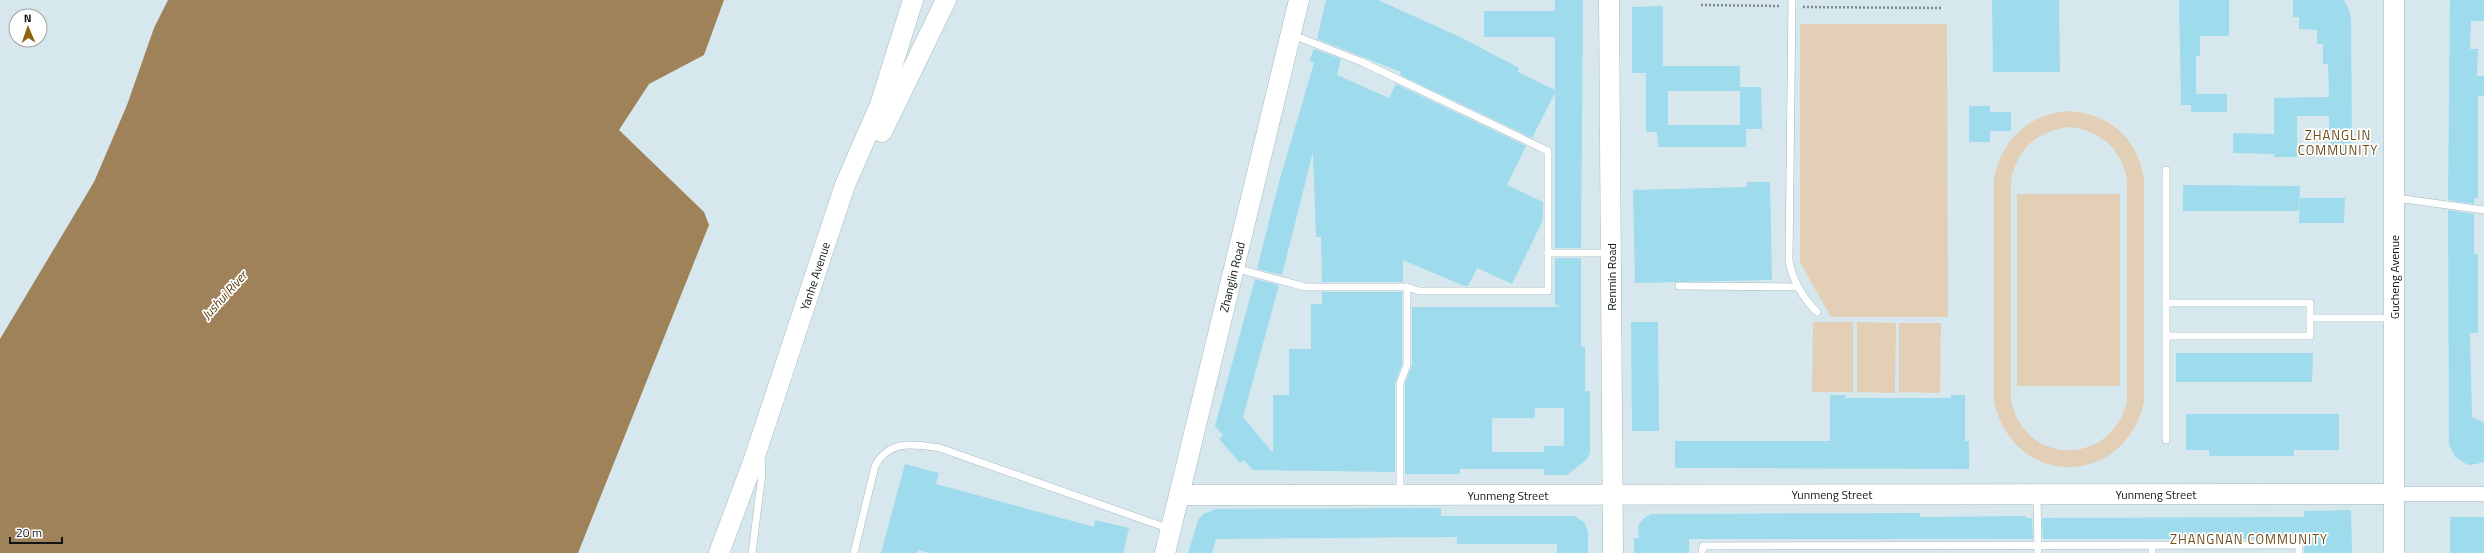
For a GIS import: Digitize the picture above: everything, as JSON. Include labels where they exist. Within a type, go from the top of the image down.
[{"type":"street","name":"Yanhe Avenue","points":[[719,553],[759,445],[845,185],[880,105],[913,0]]},
{"type":"street","points":[[858,156],[882,132],[946,0]]},
{"type":"street","name":"Zhanglin Road","points":[[1165,553],[1299,0]]},
{"type":"street","name":"Renmin Road","points":[[1609,0],[1613,553]]},
{"type":"street","name":"Gucheng Avenue","points":[[2394,0],[2394,553]]},
{"type":"street","name":"Yunmeng Street","points":[[1179,495],[2484,494]]},
{"type":"lane","points":[[1792,3],[1789,261],[1798,287],[1817,312]]},
{"type":"lane","points":[[1235,268],[1305,287],[1407,287],[1419,291],[1548,291],[1548,151],[1362,62],[1291,34]]},
{"type":"lane","points":[[2166,170],[2166,440]]},
{"type":"lane","points":[[2394,198],[2484,210]]},
{"type":"lane","points":[[1548,253],[1611,253]]},
{"type":"lane","points":[[1679,286],[1798,287]]},
{"type":"lane","points":[[1400,495],[1400,383],[1407,365],[1407,287]]},
{"type":"lane","points":[[2166,303],[2310,303],[2310,336],[2166,336]]},
{"type":"lane","points":[[2310,318],[2394,318]]},
{"type":"lane","points":[[854,553],[875,466],[882,455],[892,447],[910,443],[940,448],[1171,529]]},
{"type":"lane","points":[[752,553],[762,474],[759,445]]},
{"type":"lane","points":[[2037,494],[2038,549]]},
{"type":"lane","points":[[2152,545],[2152,553]]},
{"type":"lane","points":[[1702,553],[1703,546],[2038,549],[2152,545],[2299,545],[2299,553]]},
{"type":"path","points":[[1701,5],[1792,3],[1943,8]]},
{"type":"shaded area","points":[[1800,24],[1947,24],[1948,317],[1831,317],[1800,262]]},
{"type":"shaded area","points":[[2068,111],[2083,113],[2096,117],[2119,130],[2135,151],[2141,164],[2144,179],[2144,402],[2133,431],[2115,451],[2093,463],[2069,467],[2045,463],[2023,451],[2005,430],[1994,401],[1994,179],[2003,152],[2010,141],[2029,124],[2054,113]],"holes":[[[2069,127],[2080,129],[2100,137],[2115,150],[2120,159],[2127,180],[2127,400],[2119,422],[2105,438],[2088,447],[2069,450],[2050,447],[2033,438],[2019,422],[2011,400],[2011,180],[2018,159],[2030,143],[2038,137],[2058,129]]]},
{"type":"shaded area","points":[[2017,194],[2120,194],[2120,386],[2017,386]]},
{"type":"shaded area","points":[[1813,322],[1853,322],[1853,392],[1812,392]]},
{"type":"shaded area","points":[[1857,322],[1896,323],[1895,393],[1857,392]]},
{"type":"shaded area","points":[[1899,323],[1941,323],[1940,393],[1899,392]]},
{"type":"water","name":"Jushui River","points":[[168,0],[724,0],[704,55],[649,84],[619,130],[704,212],[709,225],[578,553],[0,553],[0,339],[94,182],[127,105],[154,28]]},
{"type":"building","points":[[1326,0],[1378,0],[1460,37],[1519,68],[1518,72],[1555,90],[1555,37],[1484,37],[1484,11],[1555,11],[1555,0],[1583,0],[1581,248],[1555,248],[1555,93],[1532,138],[1400,75],[1401,72],[1317,39]]},
{"type":"building","points":[[1992,0],[2059,0],[2060,72],[1993,72]]},
{"type":"building","points":[[2179,0],[2229,0],[2229,36],[2200,36],[2200,56],[2196,56],[2196,94],[2227,94],[2227,112],[2191,112],[2191,105],[2181,105]]},
{"type":"building","points":[[2293,0],[2344,0],[2348,8],[2351,16],[2352,155],[2329,155],[2329,116],[2297,116],[2297,157],[2274,157],[2274,154],[2233,153],[2233,133],[2274,134],[2274,98],[2329,97],[2328,64],[2323,64],[2323,44],[2317,44],[2317,30],[2299,29],[2299,17],[2293,17]]},
{"type":"building","points":[[2450,0],[2484,0],[2484,21],[2471,21],[2470,49],[2478,49],[2477,76],[2484,76],[2484,96],[2478,96],[2478,198],[2474,198],[2474,204],[2448,200]]},
{"type":"building","points":[[1663,6],[1663,66],[1740,66],[1740,87],[1761,87],[1762,129],[1746,129],[1746,147],[1658,147],[1657,132],[1646,132],[1646,73],[1632,73],[1632,7]],"holes":[[[1668,91],[1740,91],[1740,125],[1668,125]]]},
{"type":"building","points":[[1314,49],[1341,59],[1337,75],[1389,98],[1396,84],[1526,146],[1507,185],[1543,202],[1543,220],[1512,284],[1477,268],[1468,286],[1464,286],[1403,260],[1403,282],[1322,282],[1321,237],[1316,237],[1313,152],[1282,275],[1257,269],[1279,182],[1314,63],[1309,61]]},
{"type":"building","points":[[1969,106],[1990,106],[1990,112],[2011,112],[2011,131],[1990,131],[1990,142],[1969,142]]},
{"type":"building","points":[[1747,182],[1770,182],[1772,280],[1635,283],[1633,190],[1747,187]]},
{"type":"building","points":[[2183,185],[2300,186],[2299,211],[2183,211]]},
{"type":"building","points":[[2300,198],[2345,198],[2344,223],[2299,223]]},
{"type":"building","points":[[2448,210],[2474,214],[2474,254],[2478,254],[2478,333],[2470,333],[2472,417],[2484,423],[2484,462],[2468,465],[2455,457],[2449,444]]},
{"type":"building","points":[[1555,258],[1581,258],[1581,346],[1585,347],[1585,391],[1590,391],[1590,453],[1586,460],[1567,475],[1544,475],[1544,469],[1460,469],[1460,474],[1405,474],[1405,384],[1412,365],[1412,307],[1561,307],[1555,304]],"holes":[[[1535,408],[1564,408],[1564,446],[1544,446],[1544,452],[1492,452],[1492,418],[1535,418]]]},
{"type":"building","points":[[1255,279],[1279,285],[1243,417],[1273,453],[1273,395],[1289,395],[1289,349],[1311,349],[1311,304],[1322,304],[1322,292],[1402,292],[1402,364],[1395,383],[1395,472],[1253,470],[1244,460],[1240,463],[1219,439],[1223,435],[1215,426]]},
{"type":"building","points":[[1631,322],[1658,322],[1659,431],[1632,431]]},
{"type":"building","points":[[2176,353],[2313,353],[2312,382],[2176,382]]},
{"type":"building","points":[[1830,395],[1846,395],[1845,398],[1951,398],[1951,395],[1965,395],[1965,441],[1969,441],[1969,469],[1675,468],[1675,441],[1830,441]]},
{"type":"building","points":[[2186,414],[2339,414],[2339,450],[2294,450],[2294,456],[2209,456],[2209,450],[2186,450]]},
{"type":"building","points":[[905,464],[939,473],[936,484],[1094,527],[1095,520],[1129,528],[1123,553],[929,553],[918,550],[917,553],[881,553]]},
{"type":"building","points":[[1441,508],[1441,516],[1574,516],[1584,522],[1588,531],[1588,553],[1557,553],[1557,544],[1457,544],[1457,537],[1216,539],[1212,553],[1188,553],[1198,520],[1203,514],[1216,509]]},
{"type":"building","points":[[2351,510],[2352,553],[2304,553],[2304,539],[2043,539],[2042,518],[2304,517],[2304,511]]},
{"type":"building","points":[[1920,513],[1920,517],[2026,516],[2026,518],[2032,518],[2033,539],[1689,539],[1689,553],[1634,553],[1634,538],[1639,538],[1638,526],[1643,519],[1651,514]]},
{"type":"building","points":[[2450,517],[2484,517],[2484,553],[2450,553]]},
{"type":"district","name":"ZHANGLIN COMMUNITY","points":[[2338,142]]},
{"type":"district","name":"ZHANGNAN COMMUNITY","points":[[2249,539]]}]
